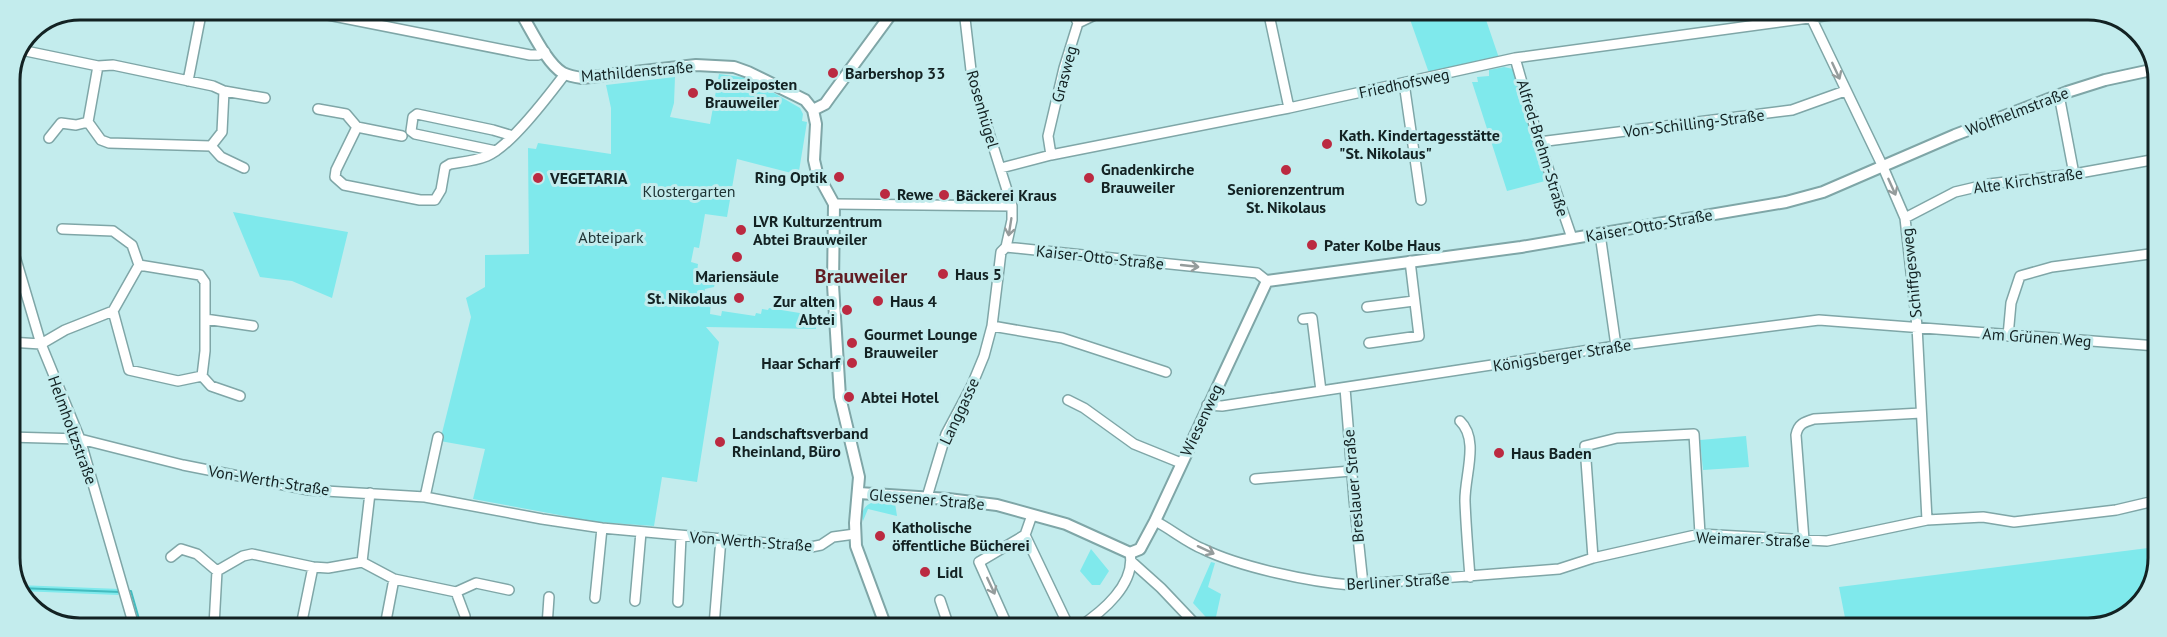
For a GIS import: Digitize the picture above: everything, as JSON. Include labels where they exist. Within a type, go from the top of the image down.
[{"type":"street","points":[[188,81],[200,20]]},
{"type":"street","points":[[353,20],[530,55],[544,52]]},
{"type":"street","name":"Mathildenstraße","points":[[525,20],[544,52],[557,69],[565,74],[582,78],[696,65],[734,67],[805,100],[813,110]]},
{"type":"street","points":[[882,618],[857,553],[855,534],[859,493],[858,469],[840,397],[833,285],[834,204],[817,173],[814,160],[816,124],[813,110],[825,104],[887,20]]},
{"type":"street","name":"Rosenhügel","points":[[965,20],[972,79],[1012,206]]},
{"type":"street","name":"Grasweg","points":[[1051,155],[1048,136],[1064,68],[1078,23],[1084,20]]},
{"type":"street","points":[[1270,20],[1288,108]]},
{"type":"street","name":"Friedhofsweg","points":[[1000,168],[1051,155],[1288,108],[1515,58],[1775,20]]},
{"type":"street","name":"Schiffgesweg","points":[[1811,20],[1883,167],[1905,218],[1917,326],[1927,520]]},
{"type":"street","points":[[26,52],[98,66],[113,66],[266,98]]},
{"type":"street","name":"Alfred-Brehm-Straße","points":[[1515,58],[1539,142],[1572,238]]},
{"type":"street","points":[[98,66],[88,123],[101,140],[109,143],[211,146],[221,157],[244,168]]},
{"type":"street","name":"Wolfhelmstraße","points":[[1883,167],[1955,135],[2059,95],[2105,80],[2146,71]]},
{"type":"street","points":[[357,127],[336,170],[335,177],[344,185],[420,200],[435,200],[441,190],[446,167],[450,164],[487,156],[513,136],[565,74]]},
{"type":"street","points":[[1404,83],[1421,200]]},
{"type":"street","points":[[211,146],[222,132],[224,91]]},
{"type":"street","name":"Von-Schilling-Straße","points":[[1539,142],[1792,110],[1845,91]]},
{"type":"street","points":[[2059,95],[2074,174]]},
{"type":"street","points":[[318,109],[346,114],[357,127],[402,136]]},
{"type":"street","points":[[493,150],[415,134],[411,131],[413,117],[417,114],[513,136]]},
{"type":"street","points":[[49,138],[61,123],[76,125],[88,123]]},
{"type":"street","points":[[493,150],[500,132]]},
{"type":"street","name":"Alte Kirchstraße","points":[[1905,218],[1955,192],[1989,184],[2074,174],[2147,161]]},
{"type":"street","name":"Kaiser-Otto-Straße","points":[[1006,247],[1257,273],[1267,281],[1490,252],[1785,202],[1823,192],[1883,167]]},
{"type":"street","points":[[834,204],[1012,206],[1012,220],[1006,247]]},
{"type":"street","points":[[20,343],[41,344],[65,330],[112,311],[139,265],[132,245],[113,231],[62,229]]},
{"type":"street","points":[[1600,234],[1616,346]]},
{"type":"street","name":"Langgasse","points":[[927,497],[946,434],[972,386],[984,356],[992,326],[1000,252],[1006,247]]},
{"type":"street","points":[[2008,336],[2011,303],[2020,276],[2052,267],[2147,254]]},
{"type":"street","points":[[1369,343],[1419,336],[1410,261]]},
{"type":"street","points":[[139,265],[200,276],[205,282],[205,351],[202,376],[211,386],[240,396]]},
{"type":"street","name":"Helmholtzstraße","points":[[20,274],[41,344],[80,439],[132,618]]},
{"type":"street","name":"Wiesenweg","points":[[1131,558],[1140,549],[1155,521],[1207,405],[1267,281]]},
{"type":"street","points":[[1367,307],[1414,301]]},
{"type":"street","points":[[112,311],[129,370],[178,381],[202,376]]},
{"type":"street","points":[[1303,319],[1312,318],[1321,391]]},
{"type":"street","points":[[205,319],[253,326]]},
{"type":"street","name":"Königsberger Straße","points":[[1207,405],[1222,406],[1616,346],[1819,320],[1917,326]]},
{"type":"street","points":[[992,326],[1062,338],[1166,372]]},
{"type":"street","name":"Am Grünen Weg","points":[[1917,326],[2008,336],[2148,345]]},
{"type":"street","name":"Breslauer Straße","points":[[1345,388],[1363,584]]},
{"type":"street","points":[[1068,400],[1084,408],[1134,444],[1181,463]]},
{"type":"street","points":[[1804,540],[1797,435],[1798,429],[1804,422],[1814,419],[1921,413]]},
{"type":"street","points":[[1460,420],[1467,429],[1470,463],[1465,484],[1470,577]]},
{"type":"street","points":[[1593,558],[1585,446],[1617,438],[1694,434],[1700,534]]},
{"type":"street","name":"Von-Werth-Straße","points":[[20,437],[80,439],[183,465],[309,490],[425,497],[602,528],[811,548],[833,537],[855,534]]},
{"type":"street","points":[[425,497],[438,437]]},
{"type":"street","points":[[1255,479],[1351,471]]},
{"type":"street","points":[[362,561],[370,493]]},
{"type":"street","name":"Glessener Straße","points":[[859,493],[927,497],[997,505],[1066,524],[1131,558],[1189,618]]},
{"type":"street","name":"Weimarer Straße","points":[[1545,570],[1559,569],[1593,558],[1700,534],[1827,541],[1927,520],[1983,517],[2014,522],[2116,510],[2148,502]]},
{"type":"street","points":[[1004,618],[979,562],[1025,535],[1032,515]]},
{"type":"street","name":"Berliner Straße","points":[[1155,521],[1201,548],[1247,564],[1334,584],[1470,577],[1545,570]]},
{"type":"street","points":[[596,598],[602,528]]},
{"type":"street","points":[[635,601],[641,532]]},
{"type":"street","points":[[1025,535],[1065,618]]},
{"type":"street","name":"Von-Werth-Straße","points":[[678,602],[681,536]]},
{"type":"street","points":[[715,618],[721,538]]},
{"type":"street","points":[[171,557],[181,549],[197,554],[217,571]]},
{"type":"street","points":[[217,571],[243,556],[252,554],[328,568],[362,561],[394,579],[456,592],[476,583],[509,590]]},
{"type":"street","points":[[1091,618],[1120,591],[1127,578],[1131,558]]},
{"type":"street","points":[[303,618],[313,567]]},
{"type":"street","points":[[214,618],[217,571]]},
{"type":"street","points":[[387,618],[394,579]]},
{"type":"street","points":[[456,592],[465,618]]},
{"type":"street","points":[[548,618],[549,597]]},
{"type":"street","points":[[940,600],[947,618]]},
{"type":"green space","points":[[1410,20],[1486,20],[1499,58],[1429,73]]},
{"type":"green space","points":[[1504,67],[1513,69],[1549,180],[1507,191],[1472,82],[1478,82],[1477,77],[1489,76],[1489,70]]},
{"type":"green space","name":"Abteipark","points":[[719,74],[748,78],[800,108],[803,114],[802,121],[807,122],[799,171],[807,177],[737,159],[727,217],[705,214],[699,248],[694,247],[691,262],[698,264],[696,280],[715,283],[714,287],[705,289],[703,297],[711,301],[710,314],[721,316],[722,311],[755,316],[756,313],[761,314],[762,309],[768,310],[769,308],[812,315],[811,323],[816,323],[816,329],[706,327],[719,342],[697,482],[662,477],[654,526],[597,522],[473,499],[485,449],[440,441],[471,317],[466,298],[485,287],[485,255],[529,254],[528,148],[536,149],[538,143],[611,154],[611,108],[606,85],[675,77],[674,103],[670,117],[710,124]]},
{"type":"green space","points":[[233,212],[348,232],[332,298],[292,281],[260,277]]},
{"type":"green space","points":[[1746,436],[1749,467],[1703,470],[1700,440]]},
{"type":"green space","points":[[874,502],[895,503],[897,516],[868,509],[863,521],[864,509]]},
{"type":"green space","points":[[2148,548],[2143,581],[2133,597],[2118,609],[2096,617],[1845,618],[1839,587]]},
{"type":"green space","points":[[1091,549],[1109,571],[1100,585],[1092,585],[1080,571]]},
{"type":"green space","points":[[1211,562],[1215,563],[1208,587],[1221,594],[1216,618],[1207,618],[1193,603]]},
{"type":"green space","points":[[27,585],[120,589],[118,595],[30,591]]},
{"type":"waterway","points":[[28,588],[120,592]]},
{"type":"waterway","points":[[129,591],[131,591],[139,618]]},
{"type":"place","name":"Barbershop 33","points":[[833,73]]},
{"type":"place","name":"Polizeiposten Brauweiler","points":[[693,93]]},
{"type":"place","name":"Kath. Kindertagesstätte \"St. Nikolaus\"","points":[[1327,144]]},
{"type":"place","name":"Seniorenzentrum St. Nikolaus","points":[[1286,170]]},
{"type":"place","name":"Ring Optik","points":[[839,177]]},
{"type":"place","name":"VEGETARIA","points":[[538,178]]},
{"type":"place","name":"Gnadenkirche Brauweiler","points":[[1089,178]]},
{"type":"place","name":"Rewe","points":[[885,194]]},
{"type":"place","name":"Bäckerei Kraus","points":[[944,195]]},
{"type":"place","name":"LVR Kulturzentrum Abtei Brauweiler","points":[[741,230]]},
{"type":"place","name":"Pater Kolbe Haus","points":[[1312,245]]},
{"type":"place","name":"Mariensäule","points":[[737,257]]},
{"type":"place","name":"Haus 5","points":[[943,274]]},
{"type":"place","name":"St. Nikolaus","points":[[739,298]]},
{"type":"place","name":"Haus 4","points":[[878,301]]},
{"type":"place","name":"Zur alten Abtei","points":[[847,310]]},
{"type":"place","name":"Gourmet Lounge Brauweiler","points":[[852,343]]},
{"type":"place","name":"Haar Scharf","points":[[852,363]]},
{"type":"place","name":"Abtei Hotel","points":[[849,397]]},
{"type":"place","name":"Landschaftsverband Rheinland, Büro","points":[[720,442]]},
{"type":"place","name":"Haus Baden","points":[[1499,453]]},
{"type":"place","name":"Katholische öffentliche Bücherei","points":[[880,536]]},
{"type":"place","name":"Lidl","points":[[925,572]]},
{"type":"district","name":"Brauweiler","points":[[861,276]]},
{"type":"park label","name":"Klostergarten","points":[[689,191]]}]
